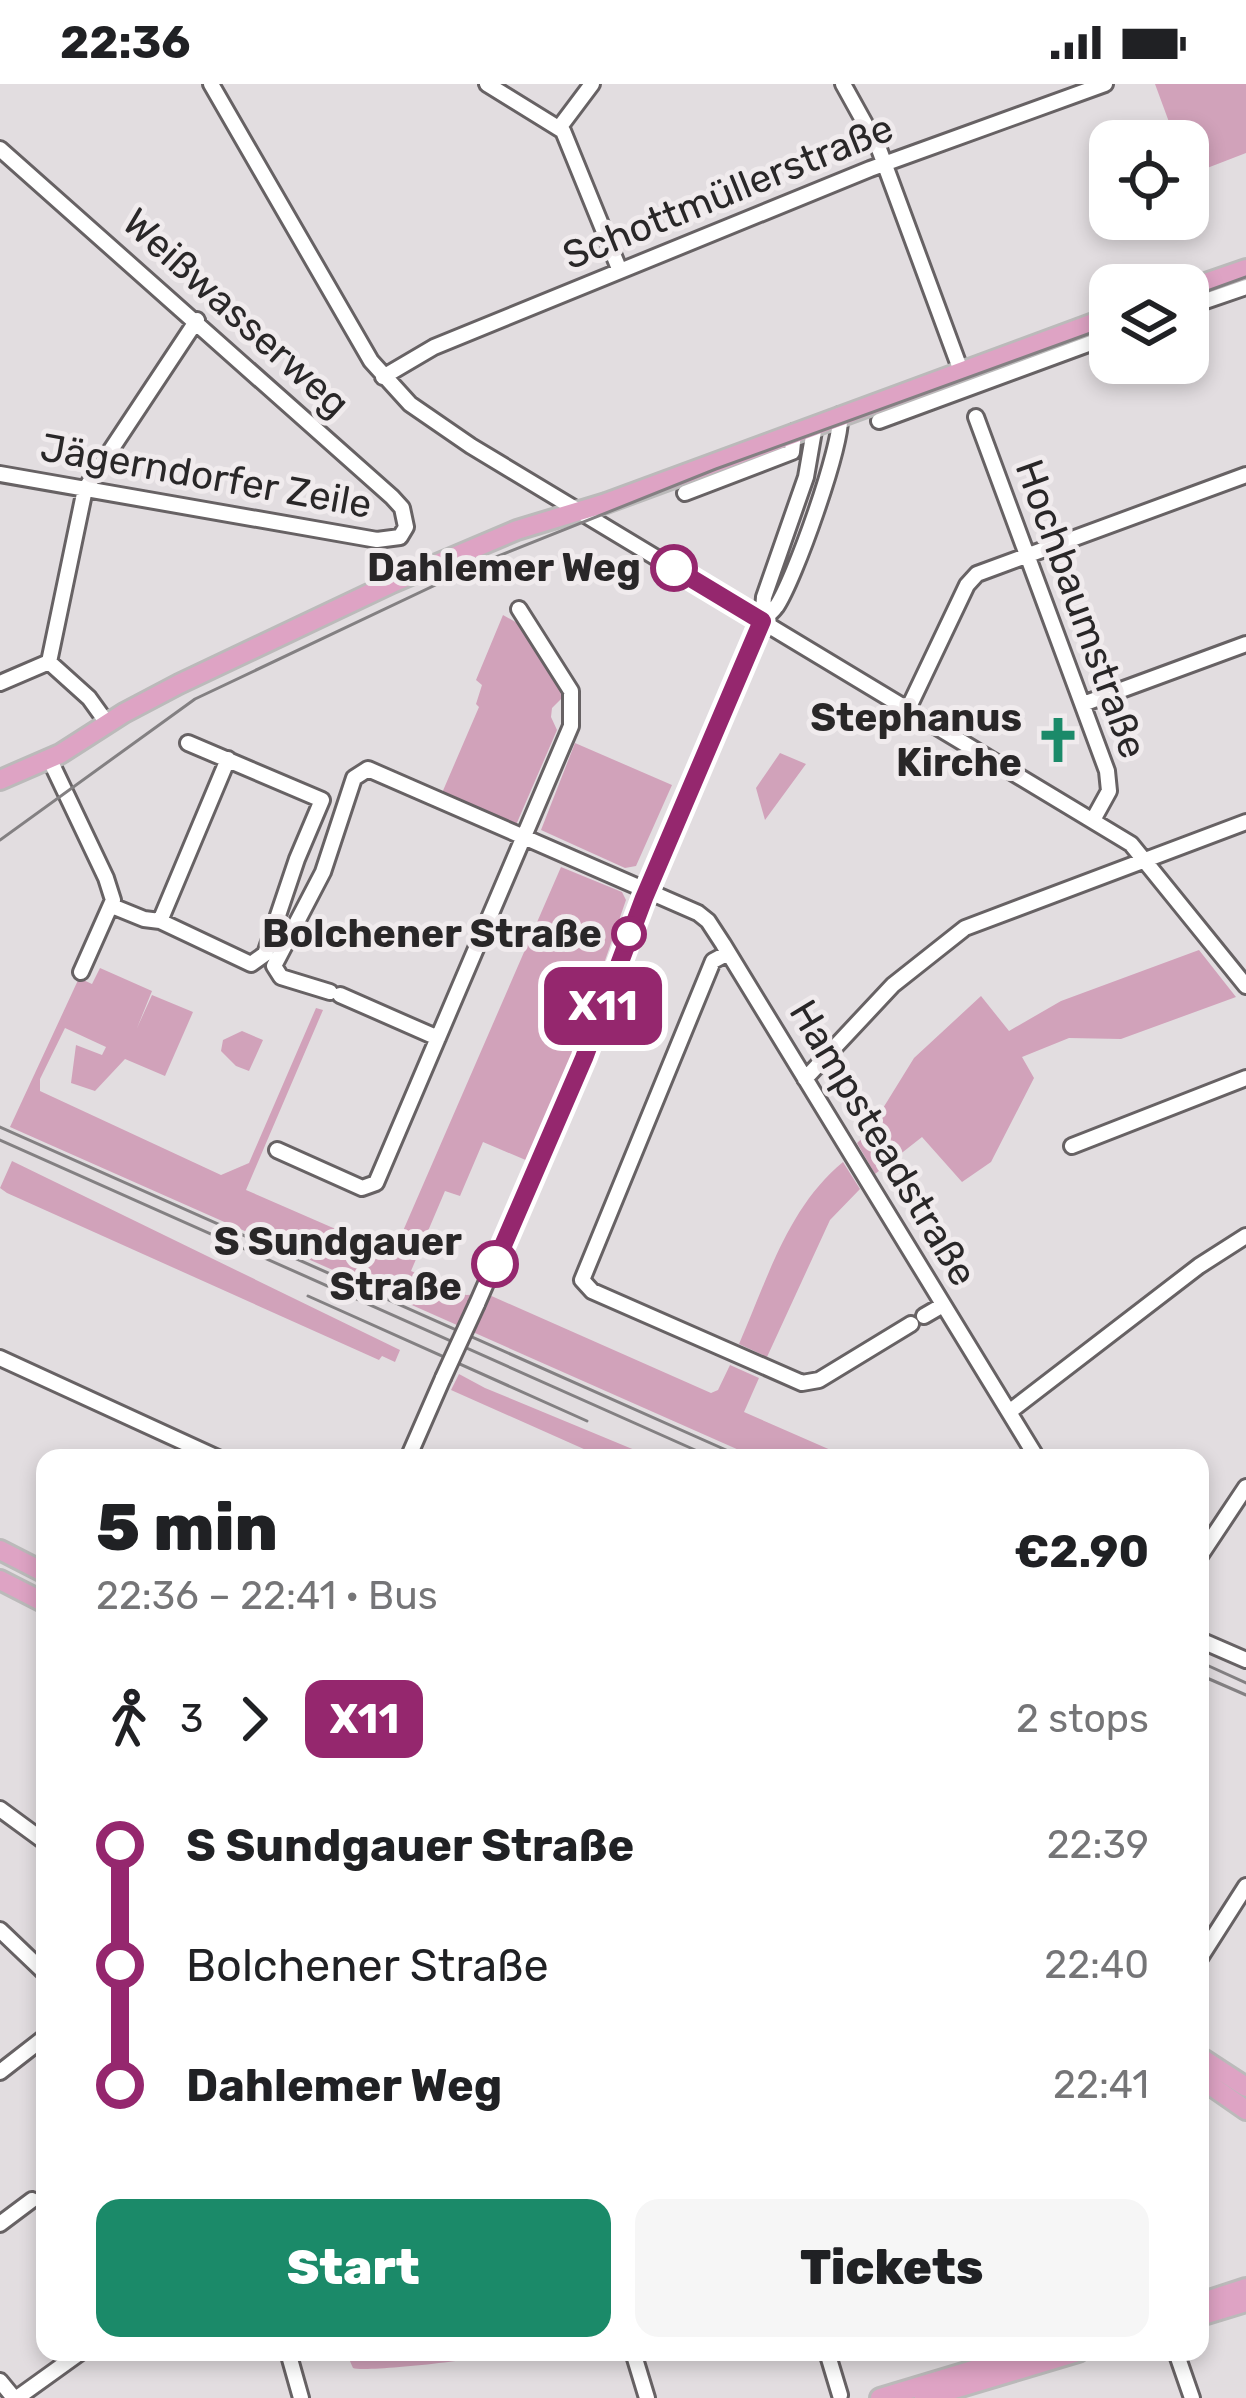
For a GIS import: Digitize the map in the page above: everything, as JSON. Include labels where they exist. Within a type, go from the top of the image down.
[{"type":"main road","points":[[1209,282],[1246,268]]},
{"type":"main road","points":[[0,780],[49,758],[179,684],[460,552],[840,415],[921,395],[961,371],[995,369],[1089,326]]},
{"type":"main road","points":[[0,1550],[36,1569]]},
{"type":"main road","points":[[0,1580],[36,1598]]},
{"type":"main road","points":[[1209,2063],[1246,2087]]},
{"type":"main road","points":[[1209,2084],[1246,2110]]},
{"type":"main road","points":[[1209,2299],[1246,2288]]},
{"type":"main road","points":[[1209,2313],[1246,2302]]},
{"type":"main road","points":[[880,2398],[1004,2361]]},
{"type":"main road","points":[[924,2398],[1048,2361]]},
{"type":"street","points":[[211,84],[383,377],[444,429],[1131,844],[1246,986]]},
{"type":"street","points":[[487,84],[559,128],[620,271]]},
{"type":"street","points":[[559,128],[592,84]]},
{"type":"street","points":[[843,84],[884,164],[961,371]]},
{"type":"street","name":"Schottmüllerstraße","points":[[383,377],[434,347],[620,271],[884,164],[1105,84]]},
{"type":"street","name":"Weißwasserweg","points":[[0,149],[396,501],[405,514],[406,527],[400,537]]},
{"type":"street","points":[[1209,300],[1246,286]]},
{"type":"street","points":[[49,662],[85,489],[197,320]]},
{"type":"street","points":[[880,421],[921,395],[1089,342]]},
{"type":"street","points":[[762,621],[776,607],[802,543],[839,435],[840,415]]},
{"type":"street","name":"Hochbaumstraße","points":[[976,417],[1110,782],[1107,798],[1093,820]]},
{"type":"street","points":[[412,1449],[584,1058],[647,890],[762,621],[764,597],[806,477],[814,424]]},
{"type":"street","points":[[685,493],[792,452],[794,432]]},
{"type":"street","name":"Jägerndorfer Zeile","points":[[0,474],[377,540],[400,537]]},
{"type":"street","points":[[908,710],[969,582],[980,572],[1246,475]]},
{"type":"street","points":[[278,1150],[362,1189],[376,1184],[571,726],[571,692],[519,609]]},
{"type":"street","points":[[1083,704],[1246,644]]},
{"type":"street","points":[[0,683],[49,662]]},
{"type":"street","points":[[49,662],[89,698],[107,723]]},
{"type":"street","points":[[112,906],[144,920],[160,921],[251,964],[266,954],[322,800],[188,743]]},
{"type":"street","points":[[49,758],[106,878],[112,906],[81,972]]},
{"type":"street","points":[[160,921],[228,759]]},
{"type":"street","points":[[438,1038],[335,993],[280,977],[274,966],[323,872],[354,778],[368,769],[647,890]]},
{"type":"street","points":[[806,1079],[893,985],[951,937],[982,919],[1246,822]]},
{"type":"street","name":"Hampsteadstraße","points":[[647,890],[708,920],[1032,1449]]},
{"type":"street","points":[[728,953],[713,961],[582,1280],[592,1292],[802,1383],[819,1380],[943,1304]]},
{"type":"street","points":[[1072,1146],[1246,1078]]},
{"type":"street","points":[[1009,1412],[1199,1266],[1246,1236]]},
{"type":"street","points":[[0,1358],[198,1449]]},
{"type":"street","points":[[1209,1542],[1246,1486]]},
{"type":"street","points":[[1209,1644],[1246,1660]]},
{"type":"street","points":[[0,1809],[36,1836]]},
{"type":"street","points":[[1209,1944],[1246,1886]]},
{"type":"street","points":[[0,1930],[36,1964]]},
{"type":"street","points":[[0,2072],[36,2044]]},
{"type":"street","points":[[0,2224],[32,2200]]},
{"type":"street","points":[[0,2381],[15,2398],[68,2361]]},
{"type":"street","points":[[291,2361],[301,2398]]},
{"type":"street","points":[[637,2361],[647,2398]]},
{"type":"street","points":[[829,2361],[840,2395]]},
{"type":"street","points":[[1179,2361],[1192,2398]]},
{"type":"shaded area","points":[[1155,84],[1246,84],[1246,153],[1209,167],[1209,120],[1168,120]]},
{"type":"shaded area","points":[[503,615],[519,624],[565,695],[552,708],[557,730],[516,825],[442,793],[479,707],[482,685],[476,680]]},
{"type":"shaded area","points":[[575,743],[672,785],[636,866],[625,868],[541,830]]},
{"type":"shaded area","points":[[780,753],[806,764],[765,820],[756,788]]},
{"type":"shaded area","points":[[561,867],[622,892],[626,900],[565,1076],[528,1161],[483,1142],[460,1196],[445,1191],[411,1271],[466,1295],[487,1294],[711,1393],[718,1390],[730,1365],[759,1378],[744,1412],[828,1449],[737,1449],[10,1127],[79,978],[92,984],[100,968],[152,991],[137,1028],[152,995],[193,1012],[165,1076],[125,1059],[95,1091],[71,1083],[76,1045],[102,1055],[106,1047],[65,1028],[40,1079],[40,1091],[221,1175],[249,1163],[316,1008],[323,1010],[246,1190],[393,1254]]},
{"type":"shaded area","points":[[1199,950],[1236,997],[1121,1039],[1069,1038],[1022,1057],[1034,1078],[991,1162],[962,1182],[922,1137],[875,1174],[857,1143],[914,1058],[981,996],[1009,1031],[1061,1001]]},
{"type":"shaded area","points":[[242,1031],[263,1040],[249,1071],[221,1051],[223,1040]]},
{"type":"shaded area","points":[[12,1161],[400,1350],[395,1362],[382,1356],[379,1360],[7,1193],[0,1188]]},
{"type":"shaded area","points":[[843,1162],[860,1189],[830,1220],[767,1357],[739,1344],[793,1222]]},
{"type":"shaded area","points":[[459,1374],[632,1449],[584,1449],[451,1390]]},
{"type":"shaded area","points":[[350,2361],[454,2361],[363,2369],[353,2368]]},
{"type":"tram line","points":[[0,1140],[693,1449]]},
{"type":"tram line","points":[[308,1296],[587,1421]]},
{"type":"tram line","points":[[1209,1679],[1246,1695]]},
{"type":"railway","points":[[1209,290],[1246,277]]},
{"type":"railway","points":[[0,840],[195,699],[486,561],[716,469],[1089,334]]},
{"type":"railway","points":[[0,1127],[724,1449]]},
{"type":"railway","points":[[1209,1666],[1246,1683]]},
{"type":"bus line","name":"X11","points":[[495,1264],[762,621],[674,568]]},
{"type":"place","name":"Dahlemer Weg","points":[[674,568]]},
{"type":"place","name":"Stephanus Kirche","points":[[1058,740]]},
{"type":"place","name":"Bolchener Straße","points":[[629,934]]},
{"type":"place","name":"S Sundgauer Straße","points":[[495,1264]]}]
